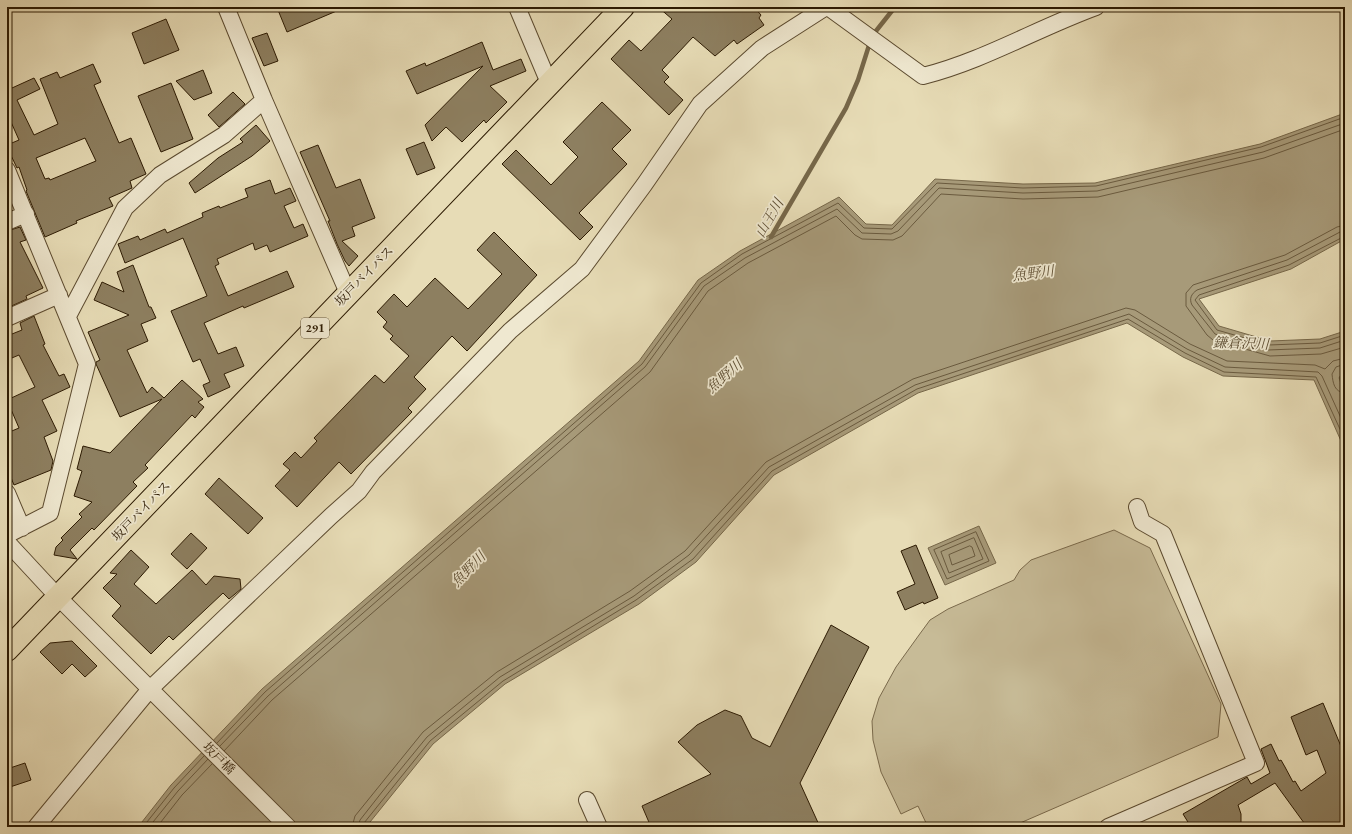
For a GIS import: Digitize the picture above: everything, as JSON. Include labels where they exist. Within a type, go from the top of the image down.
[{"type":"highway","name":"坂戸バイパス","points":[[7,650],[623,7]]},
{"type":"street","points":[[226,7],[264,100],[348,293]]},
{"type":"street","points":[[517,7],[549,83]]},
{"type":"street","points":[[36,827],[150,689],[359,491],[373,472],[510,331],[582,268],[644,185],[700,104],[762,48],[827,7],[923,76],[947,70],[1066,18],[1096,7]]},
{"type":"street","points":[[68,316],[125,208],[160,175],[224,135],[264,100]]},
{"type":"street","points":[[7,170],[87,364],[50,514],[7,535]]},
{"type":"street","points":[[7,222],[26,214]]},
{"type":"street","points":[[7,318],[59,295]]},
{"type":"street","points":[[7,493],[22,528]]},
{"type":"street","points":[[1108,827],[1256,763],[1163,534],[1142,522],[1137,507]]},
{"type":"street","name":"坂戸橋","points":[[7,542],[58,597],[288,827]]},
{"type":"street","points":[[587,800],[599,827]]},
{"type":"shaded area","points":[[1114,530],[1150,548],[1221,704],[1218,737],[1011,827],[928,827],[918,806],[901,814],[881,772],[873,740],[872,721],[879,698],[896,667],[930,620],[948,609],[1014,580],[1020,570],[1031,560]]},
{"type":"water","points":[[1345,113],[1345,239],[1291,269],[1199,299],[1219,326],[1270,341],[1320,339],[1345,331],[1345,373],[1341,374],[1345,391],[1345,450],[1314,380],[1223,376],[1183,357],[1127,323],[918,393],[774,475],[696,562],[639,604],[505,684],[433,744],[366,827],[138,827],[171,785],[262,689],[639,361],[698,280],[740,251],[839,197],[866,224],[892,225],[935,179],[1023,184],[1095,183],[1260,144]]},
{"type":"water","points":[[979,526],[996,563],[945,585],[928,548]]},
{"type":"building","points":[[285,7],[346,7],[287,32],[278,10]]},
{"type":"building","points":[[658,7],[754,7],[761,15],[759,18],[764,25],[737,44],[734,40],[715,56],[693,37],[662,70],[669,77],[664,82],[683,100],[669,115],[611,59],[629,40],[641,51],[672,19]]},
{"type":"building","points":[[166,19],[179,50],[144,64],[132,33]]},
{"type":"building","points":[[267,33],[278,61],[264,66],[252,38]]},
{"type":"building","points":[[482,42],[493,70],[521,59],[526,71],[490,86],[507,102],[486,123],[484,120],[462,142],[446,127],[432,141],[425,125],[483,66],[417,94],[406,71],[425,63],[426,66]]},
{"type":"building","points":[[93,64],[101,82],[94,85],[119,143],[131,138],[146,174],[130,181],[132,188],[109,198],[113,206],[76,221],[77,223],[45,237],[26,191],[27,190],[19,167],[17,168],[7,147],[7,145],[19,140],[7,113],[7,79],[12,88],[34,78],[40,89],[17,100],[34,135],[58,124],[40,79],[57,72],[60,78]],"holes":[[[85,138],[96,161],[50,180],[49,178],[45,179],[36,158]]]},
{"type":"building","points":[[203,70],[212,93],[194,100],[176,81]]},
{"type":"building","points":[[171,83],[193,139],[161,152],[138,96]]},
{"type":"building","points":[[233,92],[245,104],[219,127],[208,115]]},
{"type":"building","points":[[602,102],[631,130],[612,149],[627,164],[579,213],[593,227],[580,240],[502,164],[516,150],[551,185],[578,157],[563,142]]},
{"type":"building","points":[[256,125],[270,141],[252,156],[195,193],[189,183],[218,158],[243,142],[240,139]]},
{"type":"building","points":[[424,142],[435,168],[417,175],[406,149]]},
{"type":"building","points":[[318,145],[336,188],[360,179],[375,218],[352,227],[355,236],[342,241],[358,256],[349,266],[337,244],[328,221],[330,221],[300,152]]},
{"type":"building","points":[[270,180],[275,194],[290,188],[296,201],[284,206],[294,228],[303,224],[308,236],[270,252],[267,245],[255,250],[253,243],[217,259],[219,264],[215,266],[228,296],[287,271],[294,287],[244,308],[243,306],[204,323],[218,354],[236,347],[244,366],[224,374],[230,387],[208,397],[203,385],[210,382],[200,359],[193,362],[171,311],[207,296],[183,238],[125,263],[118,244],[138,236],[140,240],[165,229],[167,233],[203,217],[202,213],[248,197],[245,189]]},
{"type":"building","points":[[20,227],[26,240],[20,242],[43,288],[26,296],[27,299],[7,308],[7,231]]},
{"type":"building","points":[[494,232],[537,275],[467,351],[452,336],[414,377],[426,389],[408,408],[412,412],[351,474],[339,462],[297,507],[275,486],[290,470],[283,464],[295,452],[301,458],[317,441],[314,438],[375,375],[384,383],[409,356],[390,339],[393,336],[383,327],[387,322],[377,312],[394,294],[407,307],[435,278],[468,309],[502,274],[477,250]]},
{"type":"building","points":[[133,265],[149,307],[151,307],[156,318],[141,324],[148,341],[127,350],[147,393],[152,387],[164,398],[182,380],[203,399],[198,402],[204,407],[195,418],[192,415],[145,465],[148,468],[133,482],[137,486],[94,530],[92,528],[70,550],[77,559],[54,555],[56,547],[63,540],[61,538],[82,517],[79,514],[92,502],[74,496],[82,471],[77,469],[83,446],[110,453],[162,399],[120,417],[96,364],[96,362],[100,360],[88,332],[129,315],[94,300],[102,282],[124,292],[117,272]]},
{"type":"building","points":[[34,316],[45,344],[43,345],[59,376],[64,374],[70,387],[42,400],[57,431],[44,437],[53,461],[51,470],[14,485],[7,468],[7,433],[19,428],[7,400],[35,387],[19,355],[7,360],[7,336],[22,330],[20,323]]},
{"type":"building","points":[[219,478],[263,518],[248,534],[205,494]]},
{"type":"building","points":[[191,533],[207,548],[187,569],[171,554]]},
{"type":"building","points":[[916,545],[938,598],[924,604],[923,602],[905,610],[897,592],[915,584],[901,551]]},
{"type":"building","points":[[131,550],[149,567],[134,584],[156,604],[192,570],[206,585],[214,576],[240,579],[241,589],[229,599],[223,593],[173,640],[169,636],[151,654],[112,616],[121,606],[103,588],[117,574],[110,573]]},
{"type":"building","points":[[831,625],[869,647],[800,783],[820,827],[651,827],[642,806],[711,774],[678,742],[697,725],[725,710],[741,716],[752,738],[770,747]]},
{"type":"building","points":[[72,641],[97,666],[85,677],[72,664],[62,674],[40,652],[50,643]]},
{"type":"building","points":[[1323,703],[1345,756],[1345,823],[1339,827],[1307,827],[1275,783],[1238,805],[1241,814],[1241,827],[1191,827],[1183,814],[1247,777],[1251,784],[1270,773],[1261,749],[1271,744],[1279,761],[1281,760],[1293,782],[1295,781],[1301,791],[1326,773],[1317,750],[1306,755],[1291,717]]},
{"type":"building","points":[[25,763],[31,780],[7,788],[7,769]]},
{"type":"waterway","name":"山王川","points":[[771,237],[846,108],[858,80],[872,36],[895,7]]},
{"type":"waterway","points":[[1341,378],[1345,390]]},
{"type":"water label","name":"魚野川","points":[[1033,273]]},
{"type":"water label","name":"鎌倉沢川","points":[[1241,343]]},
{"type":"water label","name":"魚野川","points":[[724,376]]},
{"type":"water label","name":"魚野川","points":[[468,569]]}]
